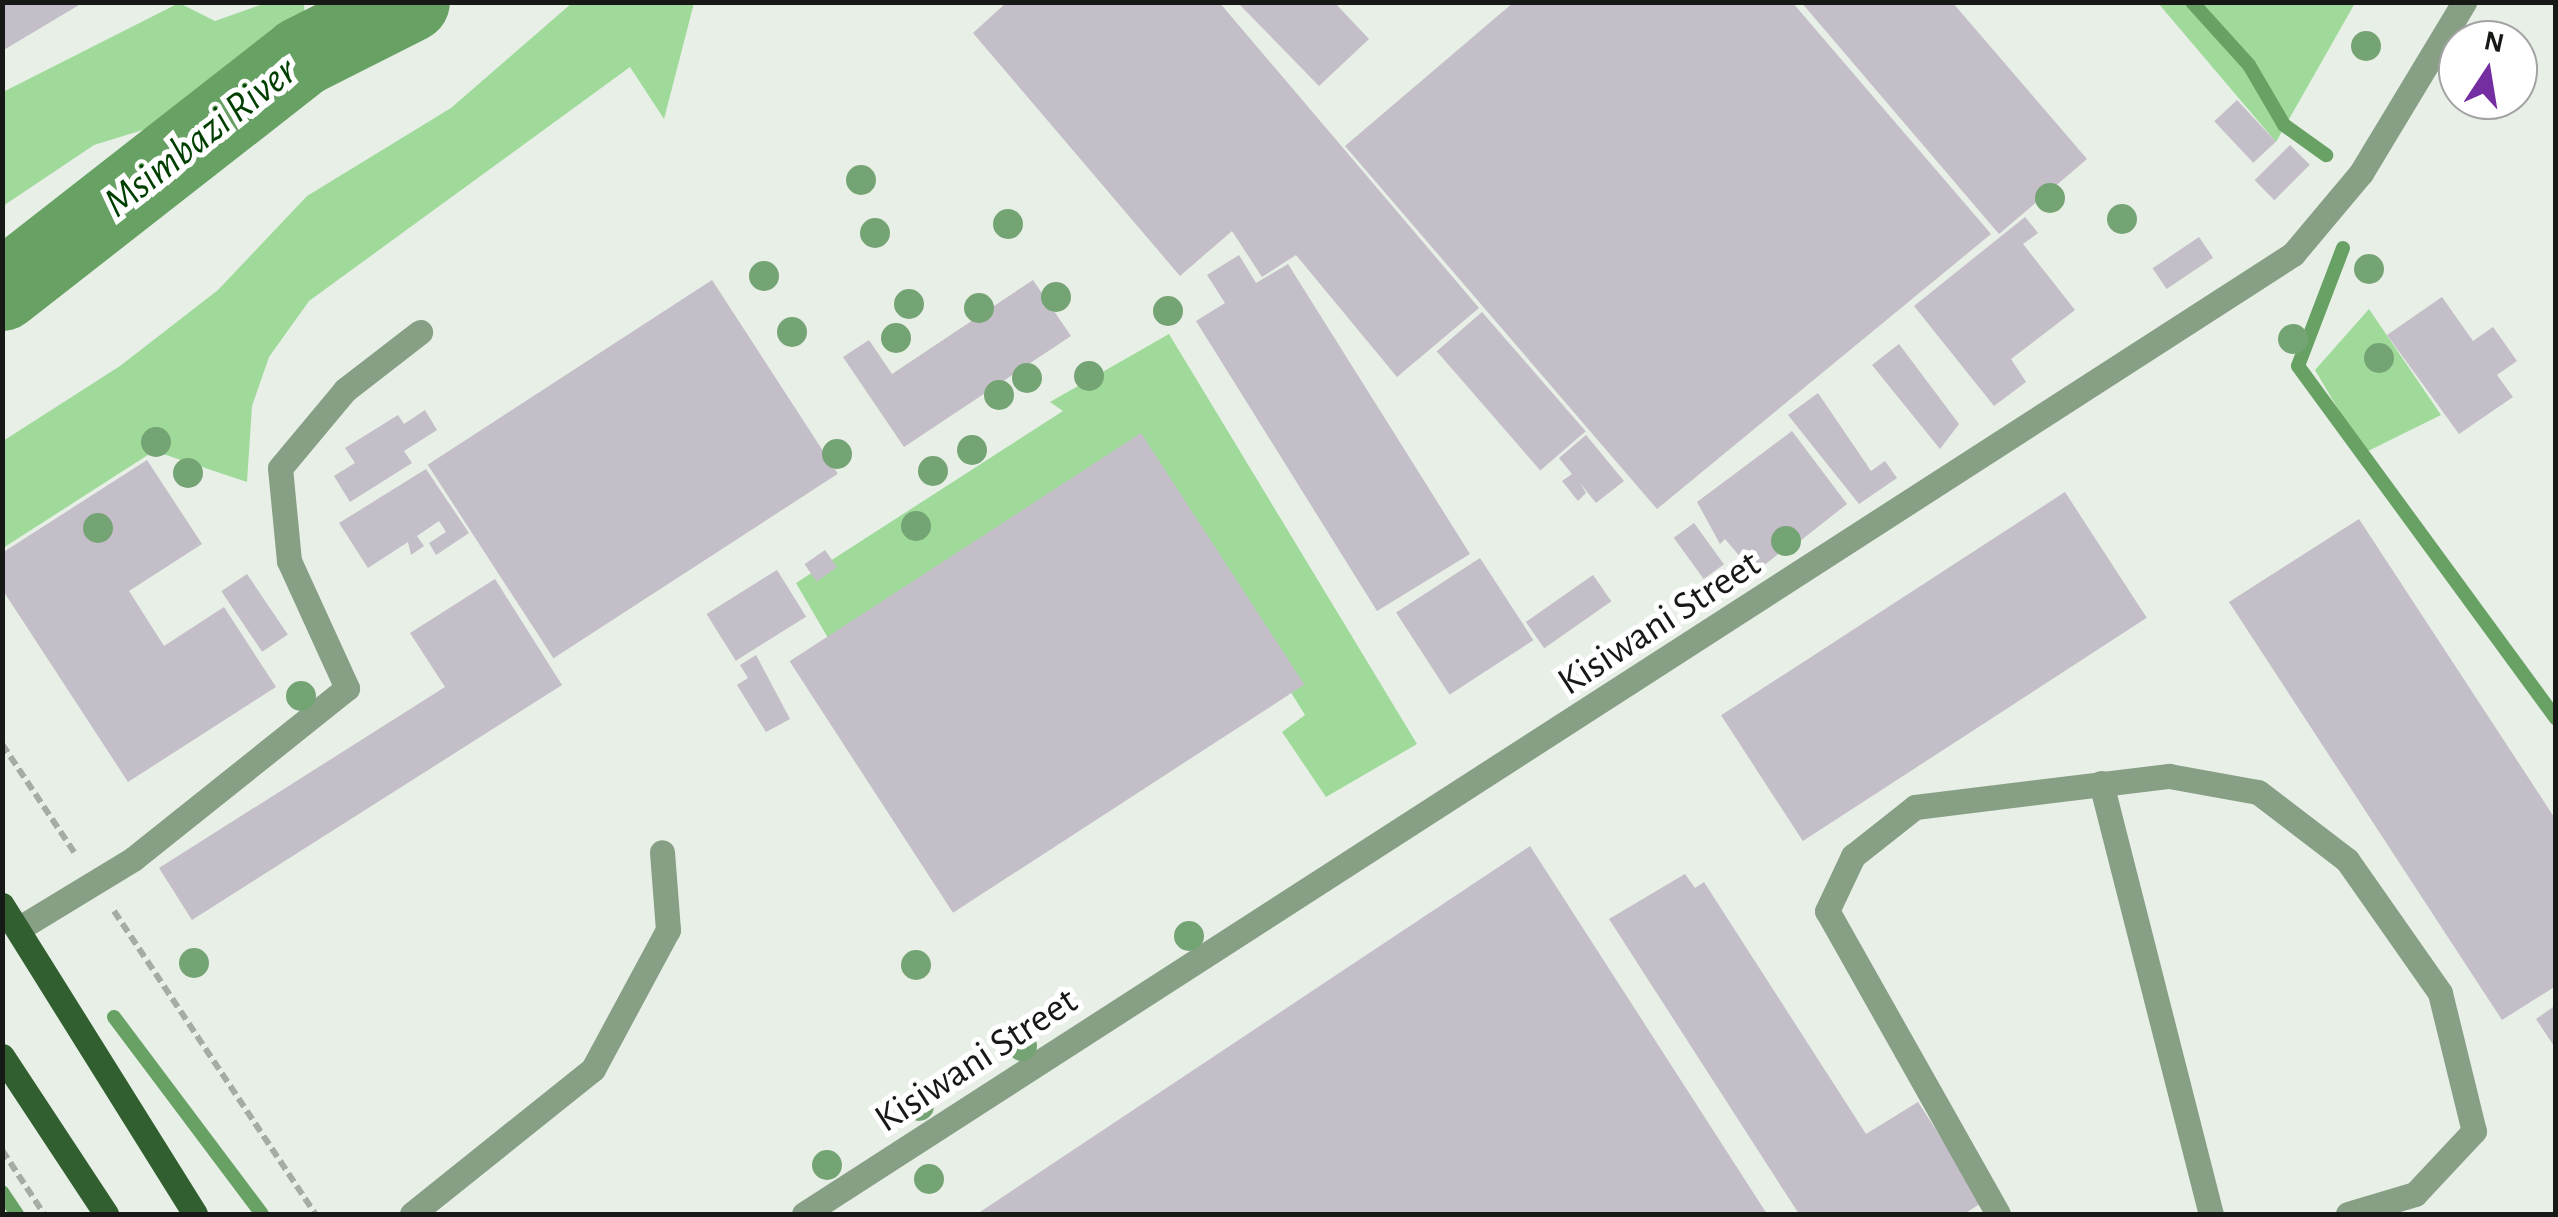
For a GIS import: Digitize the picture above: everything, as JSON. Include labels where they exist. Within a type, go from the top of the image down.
[{"type":"main road","points":[[2,905],[195,1214]]},
{"type":"main road","points":[[2,1056],[106,1214]]},
{"type":"street","name":"Kisiwani Street","points":[[804,1214],[2293,254],[2362,174],[2464,2]]},
{"type":"street","points":[[18,929],[92,879],[132,859],[347,688],[289,561],[280,468],[345,390],[420,332]]},
{"type":"street","points":[[1998,1214],[1827,912],[1853,856],[1916,808],[2168,776],[2258,792],[2347,860],[2440,993],[2474,1131],[2415,1194],[2348,1214]]},
{"type":"street","points":[[2100,784],[2211,1214]]},
{"type":"street","points":[[412,1214],[593,1069],[668,930],[662,852]]},
{"type":"path","points":[[2,744],[315,1214]]},
{"type":"path","points":[[2,1150],[44,1214]]},
{"type":"green space","points":[[179,3],[215,21],[266,3],[304,3],[308,79],[94,145],[3,206],[3,92]]},
{"type":"green space","points":[[572,3],[694,3],[664,119],[630,67],[309,301],[269,357],[252,406],[247,482],[154,451],[3,548],[3,441],[120,366],[218,290],[307,196],[451,108]]},
{"type":"green space","points":[[2158,3],[2355,3],[2276,142]]},
{"type":"green space","points":[[2369,309],[2441,415],[2364,453],[2315,370]]},
{"type":"green space","points":[[1169,334],[1417,744],[1326,797],[1282,732],[1305,715],[1149,464],[835,650],[796,583],[1063,411],[1050,402]]},
{"type":"building","points":[[2,2],[84,2],[2,51]]},
{"type":"building","points":[[1007,2],[1219,2],[1479,308],[1397,377],[1296,255],[1262,277],[1232,231],[1180,276],[973,33]]},
{"type":"building","points":[[1237,2],[1334,2],[1369,39],[1319,86]]},
{"type":"building","points":[[1514,2],[1792,2],[1991,234],[1657,509],[1345,146]]},
{"type":"building","points":[[1801,2],[1952,2],[2087,159],[1999,234]]},
{"type":"building","points":[[2237,100],[2276,142],[2253,163],[2214,121]]},
{"type":"building","points":[[2290,145],[2310,165],[2274,200],[2255,180]]},
{"type":"building","points":[[2025,217],[2038,233],[2023,244],[2075,310],[2011,359],[2026,382],[1994,406],[1914,306]]},
{"type":"building","points":[[2199,237],[2213,258],[2167,289],[2153,268]]},
{"type":"building","points":[[1239,255],[1256,283],[1288,264],[1470,554],[1377,611],[1196,321],[1225,303],[1207,275]]},
{"type":"building","points":[[712,280],[838,474],[554,658],[428,465]]},
{"type":"building","points":[[1033,280],[1071,336],[904,447],[843,357],[869,340],[892,374]]},
{"type":"building","points":[[2442,297],[2473,341],[2493,327],[2517,361],[2497,375],[2513,397],[2459,434],[2387,335]]},
{"type":"building","points":[[1482,312],[1586,431],[1540,471],[1437,351]]},
{"type":"building","points":[[1899,344],[1959,424],[1940,449],[1872,365]]},
{"type":"building","points":[[1818,393],[1871,471],[1885,461],[1897,478],[1859,504],[1788,415]]},
{"type":"building","points":[[425,410],[437,430],[404,451],[412,463],[350,502],[334,476],[355,463],[345,448],[398,415],[404,424]]},
{"type":"building","points":[[1792,431],[1847,504],[1790,549],[1781,538],[1781,552],[1754,573],[1725,539],[1720,544],[1697,502]]},
{"type":"building","points":[[1141,433],[1304,685],[953,913],[790,661]]},
{"type":"building","points":[[1586,435],[1624,481],[1596,503],[1580,483],[1586,493],[1578,501],[1562,481],[1572,474],[1559,458]]},
{"type":"building","points":[[147,460],[202,544],[129,591],[164,646],[224,607],[276,687],[128,782],[2,589],[2,553]]},
{"type":"building","points":[[426,469],[469,533],[436,555],[429,543],[446,532],[439,521],[417,536],[424,546],[411,555],[408,542],[368,568],[339,523]]},
{"type":"building","points":[[2065,492],[2147,618],[1803,841],[1721,715]]},
{"type":"building","points":[[2359,519],[2556,820],[2556,986],[2502,1020],[2229,602]]},
{"type":"building","points":[[1694,523],[1724,564],[1704,579],[1674,538]]},
{"type":"building","points":[[825,550],[837,567],[817,582],[805,564]]},
{"type":"building","points":[[1480,558],[1533,640],[1450,695],[1396,612]]},
{"type":"building","points":[[777,570],[806,617],[736,661],[707,614]]},
{"type":"building","points":[[247,574],[288,635],[262,652],[221,591]]},
{"type":"building","points":[[1593,575],[1611,601],[1544,648],[1526,622]]},
{"type":"building","points":[[495,579],[562,685],[192,920],[159,868],[445,687],[410,633]]},
{"type":"building","points":[[756,655],[790,719],[766,732],[737,685],[748,678],[740,665]]},
{"type":"building","points":[[1530,846],[1767,1214],[977,1214]]},
{"type":"building","points":[[1685,874],[1695,888],[1704,882],[1866,1134],[1918,1102],[1983,1202],[1964,1214],[1799,1214],[1609,919]]},
{"type":"building","points":[[2556,1005],[2556,1049],[2536,1019]]},
{"type":"waterway","name":"Msimbazi River","points":[[2,291],[301,57],[410,2]]},
{"type":"waterway","points":[[2192,2],[2249,65],[2284,125],[2326,155]]},
{"type":"waterway","points":[[2343,248],[2298,366],[2556,719]]},
{"type":"waterway","points":[[114,1017],[262,1214]]},
{"type":"waterway","points":[[2,1192],[17,1214]]}]
